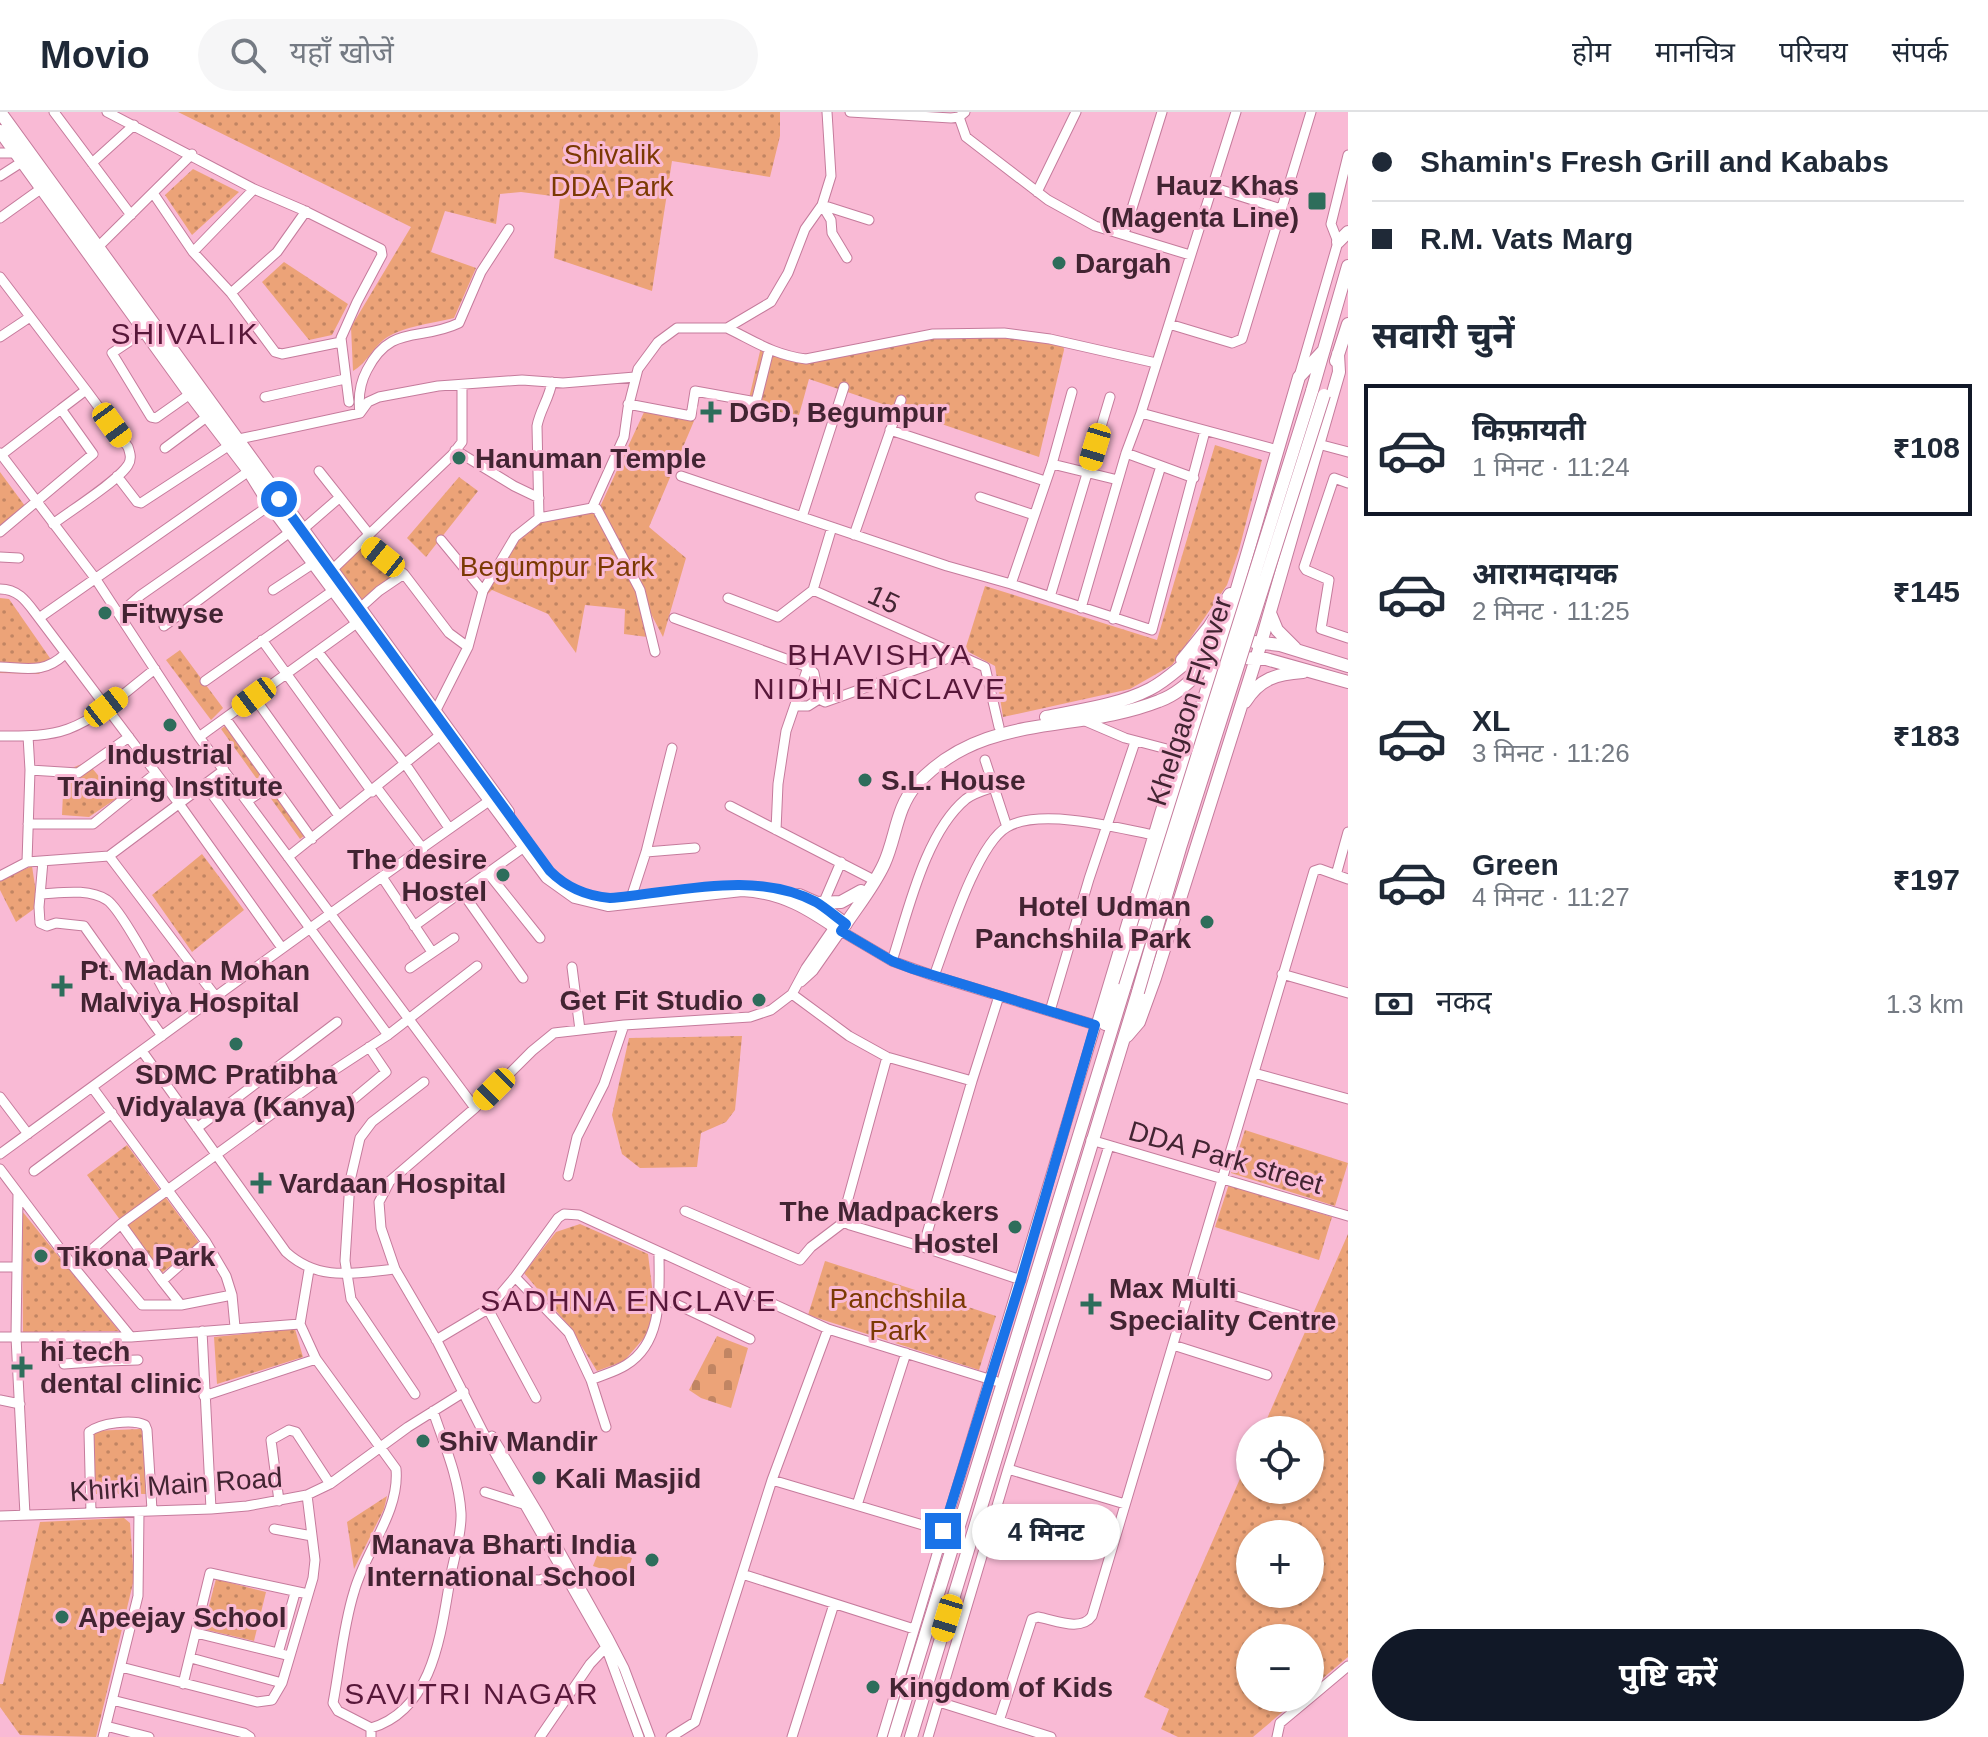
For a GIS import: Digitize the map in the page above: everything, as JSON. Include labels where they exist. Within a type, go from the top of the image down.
[{"type":"main road","points":[[0,112],[42,188],[190,394],[234,441],[270,505],[332,570],[359,616],[432,715],[489,801],[555,885],[575,897],[597,904],[620,905],[742,890],[758,891],[819,907],[846,900],[861,891]]},
{"type":"main road","points":[[0,131],[25,156],[98,247],[296,531],[314,563],[359,616]]},
{"type":"main road","name":"Khelgaon Flyover","points":[[1124,1040],[1318,393],[1324,350],[1348,266]]},
{"type":"main road","points":[[911,1737],[1091,1140],[1124,1040],[1139,1022],[1155,978],[1261,643],[1339,372],[1338,354],[1348,324]]},
{"type":"main road","points":[[894,1737],[996,1381],[1100,1067],[1100,1042],[1116,983],[1184,751],[1217,657],[1299,377],[1324,350]]},
{"type":"main road","name":"Khelgaon Flyover","points":[[1100,1067],[1318,393],[1338,354]]},
{"type":"main road","points":[[1249,546],[1250,561],[1261,570],[1276,569],[1286,558]]},
{"type":"main road","points":[[1161,683],[1187,656],[1239,580]]},
{"type":"main road","points":[[1270,613],[1277,630],[1297,650]]},
{"type":"main road","points":[[840,925],[884,850],[897,805],[910,784],[951,748],[974,736],[1133,696],[1161,683],[1208,646],[1221,641],[1261,643],[1297,650],[1348,666]]},
{"type":"main road","points":[[1031,724],[1083,719],[1159,701],[1180,691],[1217,657],[1256,657],[1348,682]]},
{"type":"main road","points":[[1236,718],[1253,690],[1264,681],[1283,674],[1314,671]]},
{"type":"main road","points":[[840,925],[882,869],[900,813],[913,789],[954,754],[1000,730]]},
{"type":"main road","points":[[444,733],[558,879],[577,891],[598,897],[743,885],[781,890],[819,907],[840,925]]},
{"type":"main road","points":[[1184,751],[1197,736],[1212,735],[1223,744],[1224,759]]},
{"type":"street","points":[[54,112],[131,215]]},
{"type":"street","points":[[107,112],[254,189],[379,247],[382,251],[341,342],[349,402]]},
{"type":"street","points":[[727,328],[771,302],[788,273],[805,229],[822,205],[831,176],[827,112]]},
{"type":"street","points":[[850,112],[962,115],[966,137],[1037,192],[1095,226],[1190,255]]},
{"type":"street","points":[[1037,192],[1076,112]]},
{"type":"street","points":[[1124,234],[1162,112]]},
{"type":"street","points":[[1081,608],[1126,453],[1236,112]]},
{"type":"street","points":[[1169,324],[1232,343],[1240,342],[1311,112]]},
{"type":"street","points":[[92,163],[134,125]]},
{"type":"street","points":[[0,153],[25,156]]},
{"type":"street","points":[[98,247],[192,154]]},
{"type":"street","points":[[1299,377],[1343,237],[1331,224],[1348,155]]},
{"type":"street","points":[[0,176],[25,156]]},
{"type":"street","points":[[1212,187],[1281,209]]},
{"type":"street","points":[[0,218],[42,188]]},
{"type":"street","points":[[193,252],[254,189]]},
{"type":"street","points":[[153,193],[193,252],[231,293],[275,352],[282,354],[341,342]]},
{"type":"street","points":[[822,205],[869,220]]},
{"type":"street","points":[[822,205],[831,220],[832,233],[847,258]]},
{"type":"street","points":[[231,293],[277,252],[306,211]]},
{"type":"street","points":[[360,413],[358,399],[365,374],[383,345],[395,339],[459,323],[481,272],[509,229]]},
{"type":"street","points":[[0,277],[4,291],[30,317],[130,452],[129,464],[117,476],[53,524]]},
{"type":"street","points":[[0,337],[30,317]]},
{"type":"street","points":[[592,508],[624,437],[628,404],[639,367],[658,342],[674,329],[727,328],[769,350],[806,359],[933,334],[1004,333],[1050,339],[1156,363]]},
{"type":"street","points":[[145,331],[112,353],[151,417],[156,418],[190,394]]},
{"type":"street","points":[[628,404],[691,416],[695,391],[756,402],[769,350]]},
{"type":"street","points":[[117,476],[141,503],[234,441],[360,413],[368,402],[379,397],[429,387],[522,380],[563,383],[635,377]]},
{"type":"street","points":[[265,397],[345,379]]},
{"type":"street","points":[[539,518],[537,426],[549,399],[552,382]]},
{"type":"street","points":[[332,570],[462,442],[462,385]]},
{"type":"street","points":[[802,517],[844,387]]},
{"type":"street","points":[[86,390],[0,455],[95,578],[199,737],[475,1108]]},
{"type":"street","points":[[1011,584],[1052,464],[1072,392]]},
{"type":"street","points":[[1050,597],[1110,397]]},
{"type":"street","points":[[854,535],[901,400]]},
{"type":"street","points":[[0,532],[92,456],[92,450],[61,409]]},
{"type":"street","points":[[1141,413],[1278,450]]},
{"type":"street","points":[[165,448],[208,416]]},
{"type":"street","points":[[890,430],[1045,481]]},
{"type":"street","points":[[681,476],[947,566],[1152,630],[1205,431]]},
{"type":"street","points":[[1318,444],[1348,452]]},
{"type":"street","points":[[455,450],[539,498]]},
{"type":"street","points":[[1126,453],[1194,478]]},
{"type":"street","points":[[1052,464],[1118,480]]},
{"type":"street","points":[[1113,619],[1161,466]]},
{"type":"street","points":[[39,618],[249,471]]},
{"type":"street","points":[[319,471],[366,538],[404,574],[449,633],[468,647]]},
{"type":"street","points":[[1348,483],[1334,478],[1304,567],[1329,580],[1321,629],[1348,638]]},
{"type":"street","points":[[980,497],[1034,515]]},
{"type":"street","points":[[164,626],[339,498]]},
{"type":"street","points":[[119,614],[141,595],[270,505]]},
{"type":"street","points":[[432,715],[468,647],[483,591],[515,537],[539,518],[597,509],[640,590],[655,652]]},
{"type":"street","points":[[728,598],[778,617],[813,590],[832,527]]},
{"type":"street","points":[[441,540],[483,591]]},
{"type":"street","points":[[0,557],[19,558]]},
{"type":"street","points":[[273,590],[314,563]]},
{"type":"street","points":[[199,737],[318,652],[359,616],[379,591],[404,574]]},
{"type":"street","points":[[0,589],[11,589],[21,595],[180,805],[282,948]]},
{"type":"street","points":[[205,681],[334,590]]},
{"type":"street","name":"15","points":[[813,590],[986,669],[1000,730]]},
{"type":"street","points":[[674,618],[808,667],[814,673],[819,699]]},
{"type":"street","points":[[262,640],[374,790],[423,849]]},
{"type":"street","points":[[318,652],[406,765],[449,828]]},
{"type":"street","points":[[0,667],[42,669],[65,654]]},
{"type":"street","points":[[795,706],[808,706],[819,699],[829,702],[954,656]]},
{"type":"street","points":[[776,830],[786,731],[808,667]]},
{"type":"street","points":[[0,736],[28,736],[70,728],[106,707],[155,669]]},
{"type":"street","points":[[254,697],[339,816]]},
{"type":"street","points":[[226,719],[312,839]]},
{"type":"street","points":[[882,1737],[943,1531],[996,1381],[1021,1280],[1153,835],[1184,751],[1135,742],[1083,719]]},
{"type":"street","points":[[288,857],[444,733]]},
{"type":"street","points":[[27,862],[28,736]]},
{"type":"street","points":[[30,770],[78,773],[129,737]]},
{"type":"street","points":[[1050,1011],[1135,742]]},
{"type":"street","points":[[632,895],[672,748]]},
{"type":"street","points":[[985,760],[1007,827]]},
{"type":"street","points":[[0,876],[27,862],[109,856],[224,770]]},
{"type":"street","points":[[28,824],[93,824],[156,773]]},
{"type":"street","points":[[247,801],[273,784]]},
{"type":"street","points":[[206,786],[388,1035]]},
{"type":"street","points":[[892,961],[931,850],[950,816],[969,797],[994,787]]},
{"type":"street","points":[[0,1154],[329,912],[489,801]]},
{"type":"street","points":[[730,806],[870,878]]},
{"type":"street","points":[[934,976],[973,873],[997,836],[1007,827],[1036,818],[1109,825],[1153,835]]},
{"type":"street","points":[[1336,875],[1348,832]]},
{"type":"street","points":[[414,926],[524,847]]},
{"type":"street","points":[[646,852],[695,848]]},
{"type":"street","points":[[109,856],[216,997]]},
{"type":"street","points":[[43,861],[40,923],[47,926],[56,923],[84,926],[162,1036]]},
{"type":"street","points":[[825,939],[819,907],[841,862]]},
{"type":"street","points":[[999,1721],[1032,1619],[1038,1617],[1080,1625],[1092,1616],[1314,871],[1320,869],[1348,879]]},
{"type":"street","points":[[488,873],[540,938]]},
{"type":"street","points":[[382,877],[432,952]]},
{"type":"street","points":[[462,892],[523,978]]},
{"type":"street","points":[[40,894],[82,893],[108,900],[142,951],[172,1005]]},
{"type":"street","points":[[639,1737],[620,1670],[523,1504],[395,1269],[381,1228],[381,1194],[390,1181],[475,1108],[546,1038],[561,1031],[750,1017],[771,1010],[792,994],[825,939],[840,925]]},
{"type":"street","points":[[840,925],[892,961],[1095,1025]]},
{"type":"street","points":[[799,984],[813,971],[840,925]]},
{"type":"street","points":[[410,968],[454,938]]},
{"type":"street","points":[[73,1266],[121,1224],[313,1084],[388,1035],[477,966]]},
{"type":"street","points":[[572,967],[580,1030]]},
{"type":"street","points":[[1282,974],[1348,993]]},
{"type":"street","points":[[792,994],[849,1036],[887,1057],[972,1081]]},
{"type":"street","points":[[923,1247],[999,996]]},
{"type":"street","points":[[197,1128],[337,1022]]},
{"type":"street","points":[[568,1176],[577,1137],[604,1084],[624,1025]]},
{"type":"street","points":[[350,1102],[386,1072],[369,1047]]},
{"type":"street","points":[[142,1051],[286,1252],[309,1270],[345,1273],[395,1269]]},
{"type":"street","points":[[844,1222],[842,1212],[887,1057]]},
{"type":"street","points":[[1254,1073],[1348,1099]]},
{"type":"street","points":[[415,1394],[351,1299],[345,1273],[350,1181],[360,1138],[372,1122],[424,1082]]},
{"type":"street","points":[[92,1087],[206,1242],[226,1276],[232,1295],[235,1327]]},
{"type":"street","points":[[0,1097],[28,1134]]},
{"type":"street","points":[[34,1171],[112,1113]]},
{"type":"street","name":"DDA Park street","points":[[1091,1140],[1348,1216]]},
{"type":"street","points":[[928,1737],[1109,1146]]},
{"type":"street","points":[[0,1169],[131,1337]]},
{"type":"street","points":[[18,1194],[16,1337],[25,1515]]},
{"type":"street","points":[[685,1211],[800,1260],[811,1247],[844,1222]]},
{"type":"street","points":[[436,1340],[488,1309],[558,1218],[564,1214],[579,1215],[828,1329],[996,1381]]},
{"type":"street","points":[[844,1222],[1021,1280]]},
{"type":"street","points":[[121,1224],[181,1305]]},
{"type":"street","points":[[162,1281],[206,1242]]},
{"type":"street","points":[[94,1248],[142,1305],[181,1305],[232,1295]]},
{"type":"street","points":[[591,1380],[628,1364],[654,1332],[659,1296],[659,1253]]},
{"type":"street","points":[[0,1267],[16,1267]]},
{"type":"street","points":[[309,1270],[300,1324],[316,1359],[396,1469],[391,1508],[359,1575],[352,1597],[333,1703],[338,1711],[371,1733],[398,1716],[428,1676],[441,1627],[461,1514],[454,1470],[433,1411]]},
{"type":"street","points":[[515,1277],[569,1333],[591,1380],[606,1427]]},
{"type":"street","points":[[1192,1282],[1297,1315]]},
{"type":"street","points":[[659,1296],[750,1339]]},
{"type":"street","points":[[488,1309],[536,1398]]},
{"type":"street","points":[[0,1337],[131,1337],[300,1324]]},
{"type":"street","points":[[671,1737],[695,1722],[772,1480],[828,1329]]},
{"type":"street","points":[[202,1331],[211,1509]]},
{"type":"street","points":[[105,1338],[106,1361]]},
{"type":"street","points":[[1173,1345],[1267,1375]]},
{"type":"street","points":[[857,1505],[906,1353]]},
{"type":"street","points":[[204,1396],[316,1359]]},
{"type":"street","points":[[64,1364],[138,1360]]},
{"type":"street","points":[[463,1389],[539,1514],[620,1670],[650,1737]]},
{"type":"street","name":"Khirki Main Road","points":[[0,1516],[211,1509],[307,1495],[330,1484],[463,1389]]},
{"type":"street","points":[[0,1400],[20,1404]]},
{"type":"street","points":[[91,1513],[89,1432],[96,1427],[138,1422],[145,1425],[147,1430],[152,1510]]},
{"type":"street","points":[[279,1501],[271,1440],[289,1430],[296,1432],[330,1484]]},
{"type":"street","points":[[1008,1469],[1125,1504]]},
{"type":"street","points":[[772,1480],[943,1531]]},
{"type":"street","points":[[485,1492],[523,1504]]},
{"type":"street","points":[[121,1667],[257,1702],[267,1702],[276,1696],[308,1594],[315,1560],[307,1495]]},
{"type":"street","points":[[139,1512],[138,1596],[104,1732],[145,1736]]},
{"type":"street","points":[[274,1529],[312,1536]]},
{"type":"street","points":[[509,1579],[540,1580],[562,1570]]},
{"type":"street","points":[[183,1684],[210,1573],[308,1594]]},
{"type":"street","points":[[742,1574],[914,1629]]},
{"type":"street","points":[[278,1653],[295,1593]]},
{"type":"street","points":[[792,1737],[834,1604]]},
{"type":"street","points":[[196,1633],[290,1656]]},
{"type":"street","points":[[540,1737],[590,1664],[606,1647]]},
{"type":"street","points":[[191,1658],[282,1683]]},
{"type":"street","points":[[1324,1686],[1348,1666]]},
{"type":"street","points":[[112,1700],[250,1737]]},
{"type":"street","points":[[939,1702],[1051,1737]]},
{"type":"street","points":[[1277,1737],[1280,1723],[1293,1712]]},
{"type":"green space","name":"Shivalik DDA Park","points":[[178,112],[780,112],[780,136],[770,177],[672,161],[652,291],[554,258],[560,197],[521,192],[500,194],[496,224],[445,211],[431,252],[476,268],[454,318],[415,326],[387,337],[353,371],[351,327],[411,227]]},
{"type":"green space","points":[[193,169],[239,192],[192,235],[165,195]]},
{"type":"green space","points":[[284,262],[348,304],[332,335],[309,340],[262,282]]},
{"type":"green space","points":[[1004,333],[1063,342],[1064,350],[1039,457],[809,379],[799,415],[747,407],[761,347],[812,358],[900,340]]},
{"type":"green space","name":"Begumpur Park","points":[[645,410],[694,421],[649,527],[686,558],[663,637],[648,608],[655,638],[624,634],[625,609],[585,605],[576,653],[548,614],[492,590],[478,603],[515,537],[535,521],[599,509]]},
{"type":"green space","points":[[1215,445],[1262,460],[1227,585],[1172,665],[1130,689],[1003,717],[995,666],[965,650],[985,586],[1157,640]]},
{"type":"green space","points":[[0,472],[25,506],[0,526]]},
{"type":"green space","points":[[459,477],[478,491],[426,557],[407,538]]},
{"type":"green space","points":[[362,541],[404,574],[357,606],[332,570]]},
{"type":"green space","points":[[0,598],[9,599],[52,661],[39,674],[0,673]]},
{"type":"green space","points":[[180,650],[223,708],[211,720],[166,660]]},
{"type":"green space","points":[[225,726],[304,836],[300,839],[221,729]]},
{"type":"green space","points":[[87,762],[117,798],[89,817],[62,815],[64,771]]},
{"type":"green space","points":[[202,854],[244,910],[192,952],[152,895]]},
{"type":"green space","points":[[32,866],[38,906],[16,922],[0,890],[0,880]]},
{"type":"green space","points":[[742,1036],[735,1110],[726,1122],[701,1133],[697,1167],[640,1168],[622,1154],[612,1115],[629,1038]]},
{"type":"green space","points":[[1245,1130],[1348,1163],[1335,1206],[1231,1173]]},
{"type":"green space","points":[[127,1145],[200,1244],[160,1274],[87,1175]]},
{"type":"green space","points":[[1229,1184],[1332,1217],[1319,1260],[1215,1227]]},
{"type":"green space","name":"Tikona Park","points":[[22,1211],[119,1331],[23,1332]]},
{"type":"green space","points":[[580,1224],[648,1254],[653,1295],[651,1330],[624,1361],[597,1371],[569,1326],[524,1273],[556,1232]]},
{"type":"green space","points":[[1348,1234],[1348,1657],[1324,1677],[1324,1624],[1236,1624],[1236,1712],[1282,1712],[1253,1737],[1178,1737],[1161,1729],[1169,1709],[1144,1697],[1236,1488],[1236,1504],[1324,1504],[1324,1416],[1268,1416]]},
{"type":"green space","name":"Panchshila Park","points":[[825,1261],[996,1316],[979,1370],[808,1315]]},
{"type":"green space","points":[[295,1329],[303,1357],[217,1384],[214,1337]]},
{"type":"green space","points":[[717,1336],[748,1348],[731,1408],[701,1398],[689,1390]]},
{"type":"green space","points":[[142,1429],[147,1494],[95,1494],[90,1431]]},
{"type":"green space","points":[[387,1496],[384,1509],[354,1569],[347,1522]]},
{"type":"green space","name":"Apeejay School","points":[[124,1518],[130,1523],[134,1579],[96,1737],[20,1735],[0,1707],[0,1684],[3,1684],[40,1522]]},
{"type":"green space","points":[[600,1548],[632,1558],[626,1577],[593,1566]]},
{"type":"green space","points":[[216,1579],[266,1592],[254,1641],[203,1629]]},
{"type":"place","name":"Hauz Khas (Magenta Line)","points":[[1317,201]]},
{"type":"place","name":"Dargah","points":[[1059,263]]},
{"type":"place","name":"DGD, Begumpur","points":[[711,412]]},
{"type":"place","name":"Hanuman Temple","points":[[459,458]]},
{"type":"place","name":"Fitwyse","points":[[105,613]]},
{"type":"place","name":"Industrial Training Institute","points":[[170,725]]},
{"type":"place","name":"S.L. House","points":[[865,780]]},
{"type":"place","name":"The desire Hostel","points":[[503,875]]},
{"type":"place","name":"Hotel Udman Panchshila Park","points":[[1207,922]]},
{"type":"place","name":"Pt. Madan Mohan Malviya Hospital","points":[[62,986]]},
{"type":"place","name":"Get Fit Studio","points":[[759,1000]]},
{"type":"place","name":"SDMC Pratibha Vidyalaya (Kanya)","points":[[236,1044]]},
{"type":"place","name":"Vardaan Hospital","points":[[261,1183]]},
{"type":"place","name":"The Madpackers Hostel","points":[[1015,1227]]},
{"type":"place","name":"Tikona Park","points":[[41,1256]]},
{"type":"place","name":"Max Multi Speciality Centre","points":[[1091,1304]]},
{"type":"place","name":"hi tech dental clinic","points":[[22,1367]]},
{"type":"place","name":"Shiv Mandir","points":[[423,1441]]},
{"type":"place","name":"Kali Masjid","points":[[539,1478]]},
{"type":"place","name":"Manava Bharti India International School","points":[[652,1560]]},
{"type":"place","name":"Apeejay School","points":[[62,1617]]},
{"type":"place","name":"Kingdom of Kids","points":[[873,1687]]},
{"type":"district","name":"SHIVALIK","points":[[185,334]]},
{"type":"district","name":"BHAVISHYA NIDHI ENCLAVE","points":[[880,672]]},
{"type":"district","name":"SADHNA ENCLAVE","points":[[629,1301]]},
{"type":"district","name":"SAVITRI NAGAR","points":[[472,1694]]},
{"type":"route","points":[[279,499],[550,871],[567,885],[588,895],[610,898],[743,885],[800,895],[846,924],[841,931],[892,961],[1095,1025],[1021,1280],[943,1531]]}]
